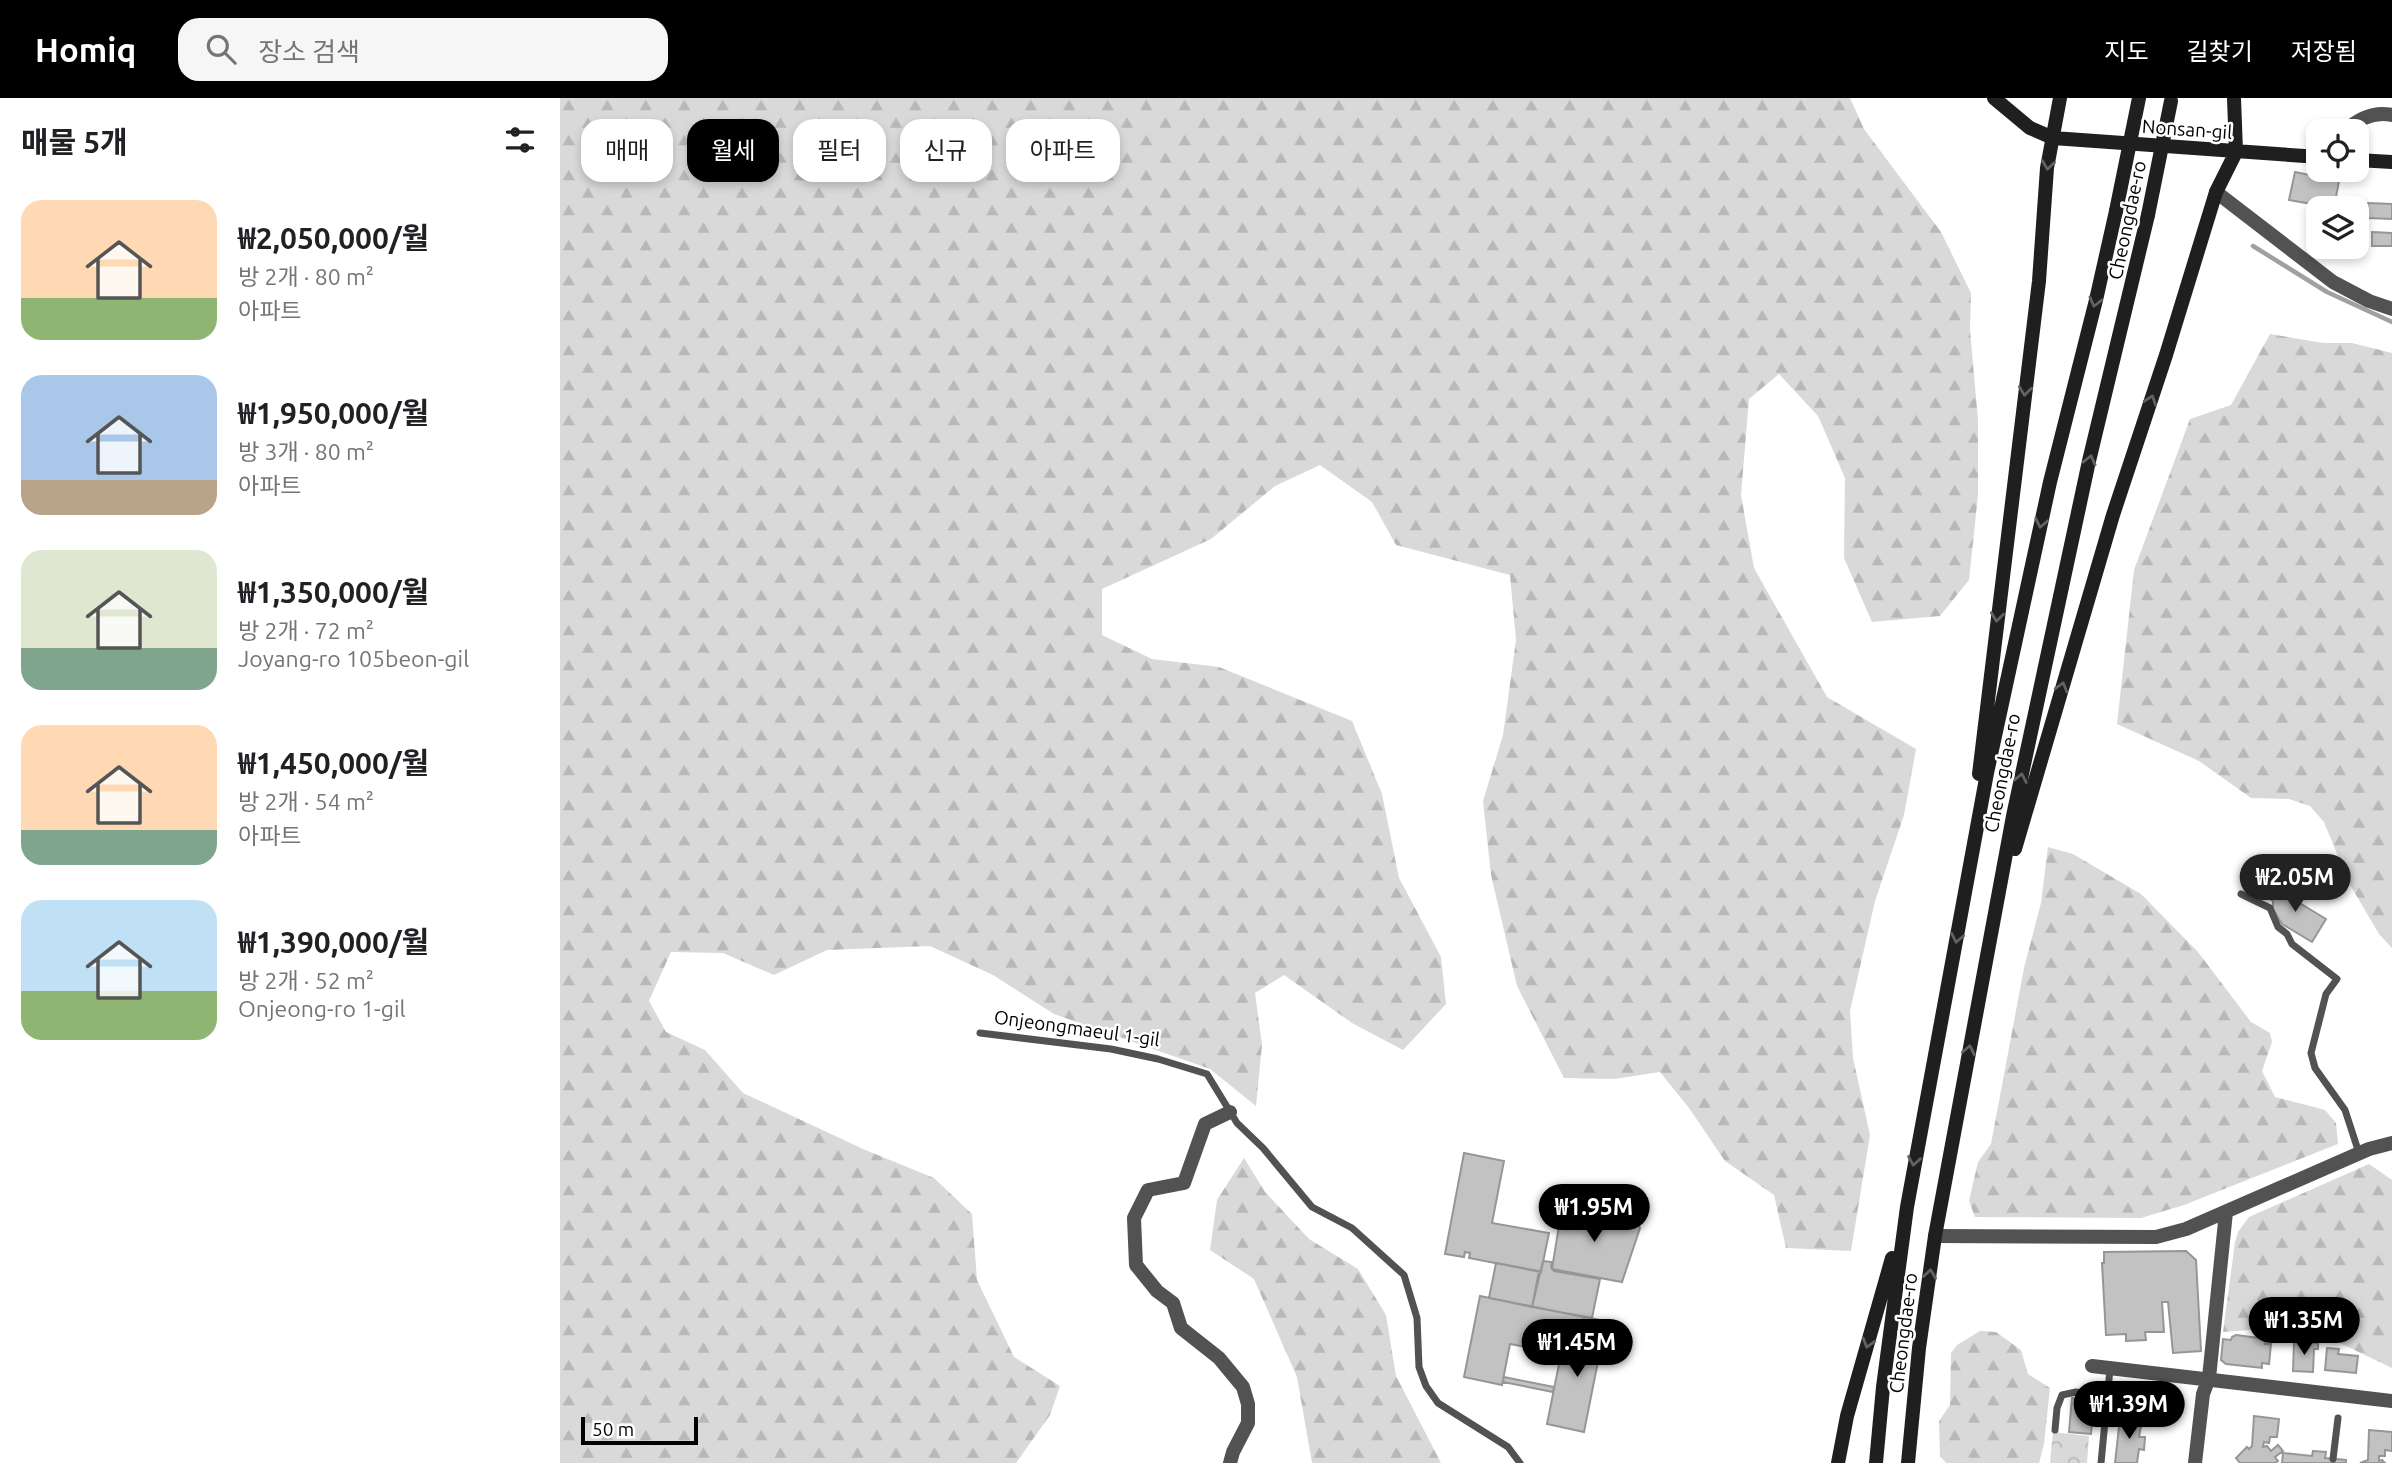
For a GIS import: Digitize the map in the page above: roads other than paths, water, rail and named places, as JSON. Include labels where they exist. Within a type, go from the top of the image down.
[{"type":"street","points":[[1993,98],[2031,128],[2053,138]]},
{"type":"street","points":[[1963,905],[2039,281],[2047,168],[2060,98]]},
{"type":"street","name":"Cheongdae-ro","points":[[1876,1463],[1889,1335],[1907,1206],[1987,773],[2047,494],[2116,211],[2139,98]]},
{"type":"street","points":[[1995,918],[2113,515],[2216,192],[2236,152],[2234,98]]},
{"type":"street","name":"Cheongdae-ro","points":[[1908,1463],[1919,1348],[1935,1236],[2016,803],[2053,622],[2148,215],[2171,100]]},
{"type":"street","points":[[2364,119],[2381,113],[2392,114]]},
{"type":"street","name":"Nonsan-gil","points":[[2053,138],[2306,156]]},
{"type":"street","points":[[2369,161],[2392,162]]},
{"type":"street","points":[[2216,192],[2333,282],[2369,301],[2392,309]]},
{"type":"street","points":[[1230,1112],[1205,1124],[1184,1184],[1148,1190],[1134,1217],[1136,1265],[1157,1291],[1173,1303],[1181,1328],[1219,1358],[1243,1387],[1248,1404],[1248,1423],[1230,1463]]},
{"type":"street","points":[[1935,1236],[2147,1238],[2186,1228],[2359,1153],[2392,1143]]},
{"type":"street","points":[[1838,1463],[1847,1416],[1907,1206]]},
{"type":"street","points":[[2195,1463],[2203,1394],[2209,1378],[2226,1212]]},
{"type":"street","points":[[2092,1366],[2392,1401]]},
{"type":"lane","points":[[2241,894],[2270,908],[2278,926],[2287,934],[2292,944],[2337,979],[2326,993],[2311,1053],[2315,1068],[2345,1110],[2359,1153]]},
{"type":"lane","name":"Onjeongmaeul 1-gil","points":[[980,1033],[1111,1049],[1158,1059],[1206,1074],[1237,1123],[1264,1148],[1312,1207],[1352,1228],[1404,1275],[1417,1318],[1419,1367],[1426,1386],[1438,1403],[1508,1447],[1520,1463]]},
{"type":"lane","points":[[2101,1463],[2110,1369]]},
{"type":"lane","points":[[2055,1430],[2057,1408],[2063,1395],[2076,1392],[2107,1396]]},
{"type":"lane","points":[[2333,1459],[2338,1418]]},
{"type":"waterway","points":[[2253,246],[2327,292],[2392,322]]}]
